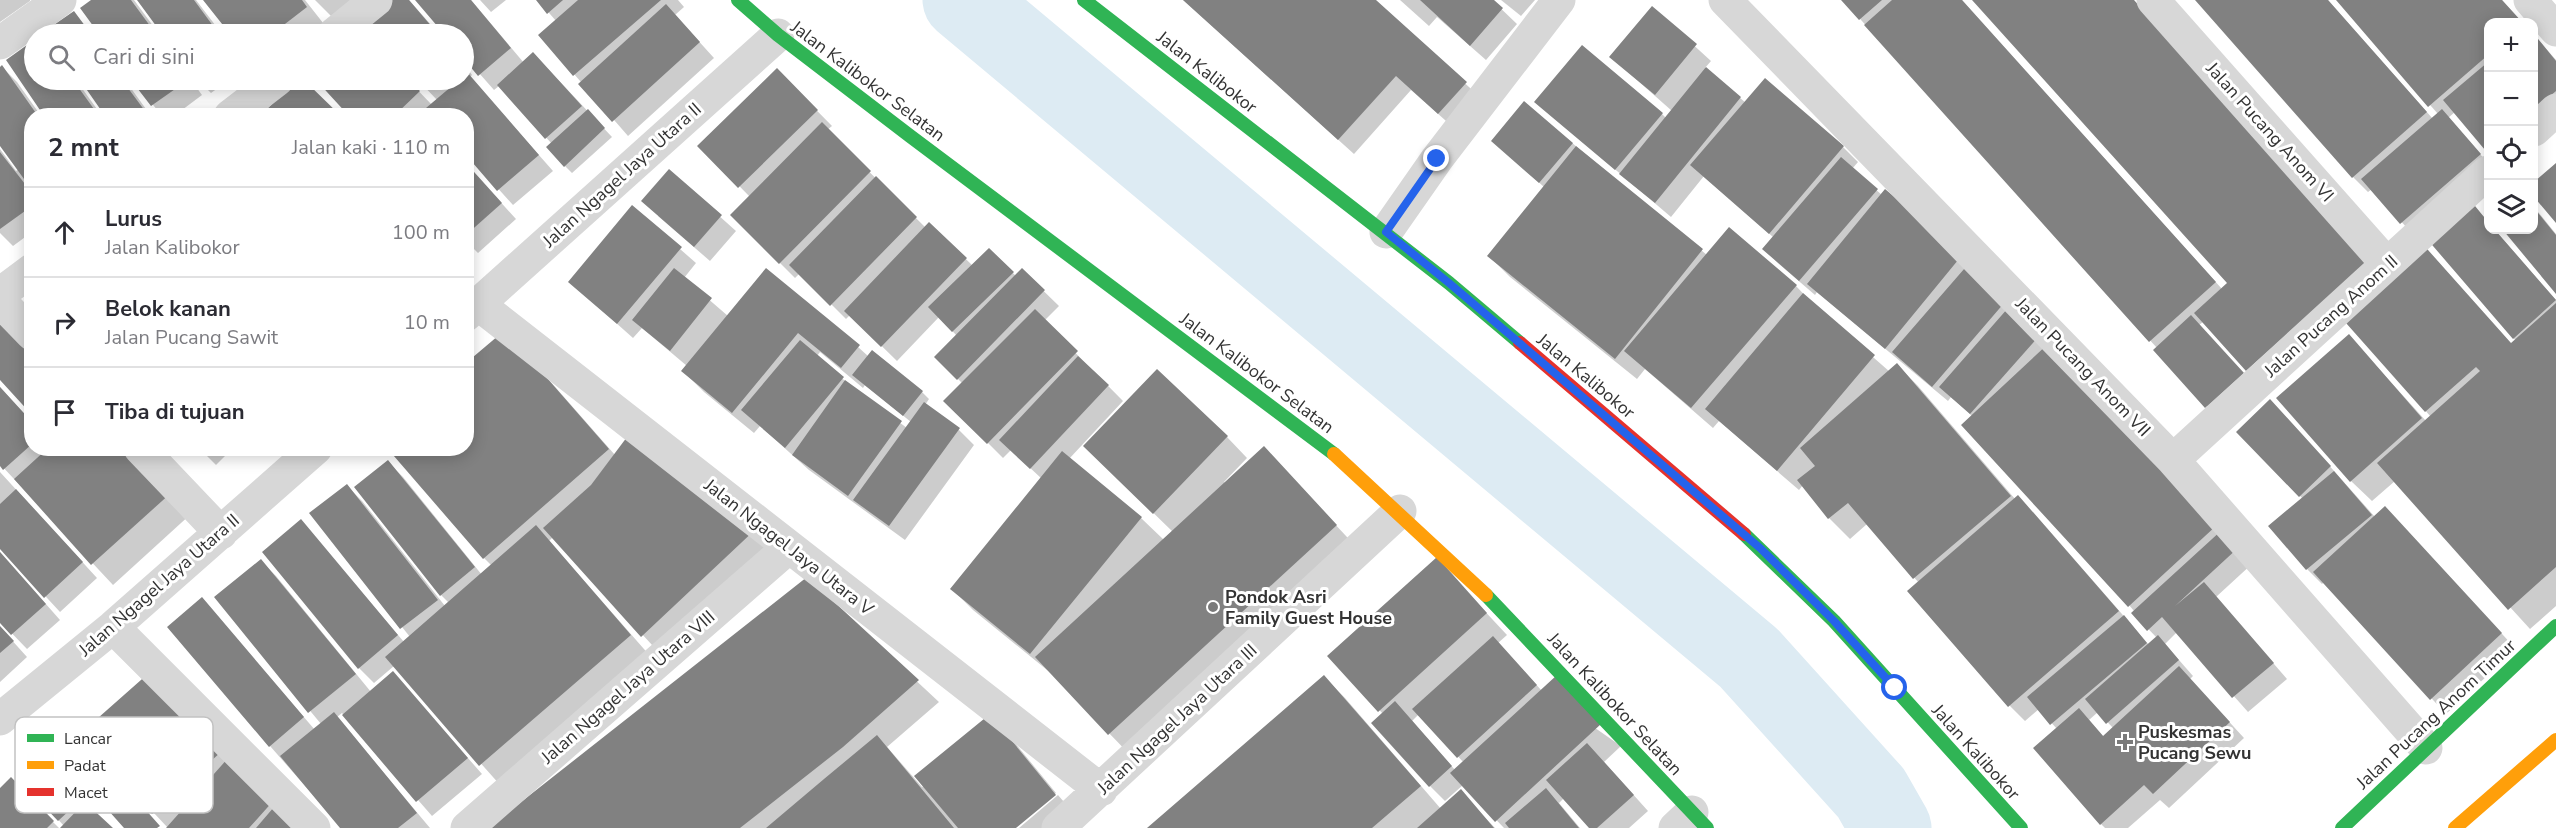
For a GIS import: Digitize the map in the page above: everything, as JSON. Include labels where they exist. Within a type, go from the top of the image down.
[{"type":"street","points":[[27,24],[60,0]]},
{"type":"street","points":[[346,24],[376,0]]},
{"type":"street","name":"Jalan Kalibokor Selatan","points":[[738,0],[778,35],[1341,459],[1400,511],[1476,584],[1691,823]]},
{"type":"street","name":"Jalan Kalibokor","points":[[1084,0],[1449,283],[1760,548],[1834,621],[2021,828]]},
{"type":"street","points":[[1386,232],[1437,159],[1559,0]]},
{"type":"street","name":"Jalan Pucang Anom VII","points":[[1725,0],[2174,460],[2426,748]]},
{"type":"street","name":"Jalan Pucang Anom VI","points":[[2152,0],[2388,264]]},
{"type":"street","points":[[2530,0],[2556,30]]},
{"type":"street","points":[[0,43],[24,26]]},
{"type":"street","name":"Jalan Ngagel Jaya Utara II","points":[[474,307],[778,35]]},
{"type":"street","points":[[240,108],[264,90]]},
{"type":"street","points":[[2538,126],[2556,110]]},
{"type":"street","name":"Jalan Pucang Anom II","points":[[2174,460],[2484,175]]},
{"type":"street","points":[[0,294],[24,276]]},
{"type":"street","points":[[0,301],[24,326]]},
{"type":"street","name":"Jalan Ngagel Jaya Utara V","points":[[474,311],[789,547],[1101,790]]},
{"type":"street","points":[[148,456],[221,533]]},
{"type":"street","name":"Jalan Ngagel Jaya Utara II","points":[[0,719],[113,627],[307,456]]},
{"type":"street","name":"Jalan Ngagel Jaya Utara III","points":[[1058,828],[1400,511]]},
{"type":"street","name":"Jalan Ngagel Jaya Utara VIII","points":[[466,828],[789,547]]},
{"type":"street","name":"Jalan Pucang Anom Timur","points":[[2342,828],[2556,626]]},
{"type":"street","points":[[113,627],[203,717]]},
{"type":"street","points":[[213,727],[314,828]]},
{"type":"street","points":[[2455,828],[2556,740]]},
{"type":"building","points":[[91,0],[131,0],[149,24],[92,24],[80,8]]},
{"type":"building","points":[[137,0],[194,0],[212,24],[155,24]]},
{"type":"building","points":[[203,0],[302,0],[307,7],[285,24],[222,24]]},
{"type":"building","points":[[381,0],[409,0],[429,24],[369,24],[362,16]]},
{"type":"building","points":[[415,0],[471,0],[511,48],[478,76],[474,71],[474,24],[435,24]]},
{"type":"building","points":[[536,0],[563,0],[547,14]]},
{"type":"building","points":[[578,0],[661,0],[573,76],[538,35]]},
{"type":"building","points":[[1183,0],[1376,0],[1467,82],[1438,114],[1396,76],[1338,140]]},
{"type":"building","points":[[1420,0],[1494,0],[1503,8],[1470,46]]},
{"type":"building","points":[[1841,0],[1882,0],[1859,20]]},
{"type":"building","points":[[1892,0],[1962,0],[2216,282],[2149,342],[1864,25]]},
{"type":"building","points":[[1972,0],[2134,0],[2368,261],[2246,371],[2194,313],[2227,283]]},
{"type":"building","points":[[2195,0],[2328,0],[2427,112],[2352,178]]},
{"type":"building","points":[[2336,0],[2502,0],[2518,18],[2484,18],[2484,58],[2428,107]]},
{"type":"building","points":[[666,4],[700,42],[612,122],[578,84]]},
{"type":"building","points":[[1652,6],[1697,44],[1655,95],[1609,57]]},
{"type":"building","points":[[74,11],[84,24],[55,24]]},
{"type":"building","points":[[2538,39],[2556,61],[2556,91],[2538,107]]},
{"type":"building","points":[[1582,45],[1663,113],[1615,170],[1534,102]]},
{"type":"building","points":[[24,47],[24,87],[6,60]]},
{"type":"building","points":[[533,52],[582,106],[545,139],[497,85]]},
{"type":"building","points":[[2,65],[32,108],[24,108],[24,179],[0,146],[0,67]]},
{"type":"building","points":[[2484,65],[2484,149],[2443,100]]},
{"type":"building","points":[[1706,67],[1741,97],[1655,203],[1619,174]]},
{"type":"building","points":[[777,68],[818,110],[738,188],[697,146]]},
{"type":"building","points":[[1765,78],[1844,146],[1769,234],[1690,165]]},
{"type":"building","points":[[474,80],[539,155],[497,191],[474,164],[474,108],[426,108],[447,90],[474,90]]},
{"type":"building","points":[[26,90],[80,90],[93,108],[39,108]]},
{"type":"building","points":[[87,90],[129,90],[143,108],[99,108]]},
{"type":"building","points":[[139,90],[174,90],[151,106]]},
{"type":"building","points":[[286,90],[314,90],[333,108],[268,108]]},
{"type":"building","points":[[325,90],[420,91],[402,108],[342,108]]},
{"type":"building","points":[[1524,101],[1573,143],[1539,183],[1491,141]]},
{"type":"building","points":[[588,109],[605,128],[564,167],[546,147]]},
{"type":"building","points":[[2442,109],[2481,154],[2400,224],[2361,179]]},
{"type":"building","points":[[822,122],[871,171],[779,264],[730,215]]},
{"type":"building","points":[[1576,146],[1703,249],[1615,359],[1487,256]]},
{"type":"building","points":[[0,152],[24,183],[24,212],[0,229]]},
{"type":"building","points":[[1841,157],[1878,189],[1799,281],[1762,249]]},
{"type":"building","points":[[2556,163],[2556,223],[2538,202],[2538,179]]},
{"type":"building","points":[[669,169],[722,215],[694,247],[641,201]]},
{"type":"building","points":[[474,172],[502,203],[474,228]]},
{"type":"building","points":[[876,176],[917,217],[830,306],[789,265]]},
{"type":"building","points":[[1885,189],[1963,254],[1885,349],[1807,284]]},
{"type":"building","points":[[2471,201],[2484,217],[2484,234],[2498,234],[2556,300],[2513,339],[2427,239]]},
{"type":"building","points":[[632,205],[682,247],[617,324],[568,282]]},
{"type":"building","points":[[2538,213],[2556,235],[2556,294],[2506,234],[2538,234]]},
{"type":"building","points":[[929,222],[967,258],[881,347],[844,311]]},
{"type":"building","points":[[1729,227],[1797,285],[1691,408],[1624,351]]},
{"type":"building","points":[[2420,241],[2511,343],[2556,303],[2556,567],[2508,610],[2377,463],[2480,371],[2476,367],[2425,412],[2338,314]]},
{"type":"building","points":[[989,248],[1014,272],[952,332],[928,307]]},
{"type":"building","points":[[1971,261],[2011,295],[1932,387],[1892,352]]},
{"type":"building","points":[[674,268],[712,298],[670,351],[632,320]]},
{"type":"building","points":[[766,268],[860,345],[841,368],[798,333],[732,413],[681,371]]},
{"type":"building","points":[[1022,268],[1045,290],[957,380],[934,357]]},
{"type":"building","points":[[1803,293],[1875,355],[1777,471],[1705,409]]},
{"type":"building","points":[[2008,308],[2039,336],[1970,414],[1939,387]]},
{"type":"building","points":[[1035,309],[1078,351],[987,444],[943,401]]},
{"type":"building","points":[[2191,315],[2244,373],[2205,408],[2153,350]]},
{"type":"building","points":[[0,320],[24,336],[24,406],[0,380]]},
{"type":"building","points":[[505,330],[609,449],[483,559],[394,456],[474,456],[474,356]]},
{"type":"building","points":[[2349,334],[2422,418],[2350,482],[2276,398]]},
{"type":"building","points":[[800,340],[844,377],[785,448],[741,410]]},
{"type":"building","points":[[2050,342],[2217,525],[2128,607],[1961,425]]},
{"type":"building","points":[[872,350],[923,391],[903,416],[852,375]]},
{"type":"building","points":[[1078,356],[1109,385],[1030,469],[999,440]]},
{"type":"building","points":[[1897,363],[2011,496],[1913,579],[1848,503],[1828,519],[1797,480],[1815,466],[1800,448]]},
{"type":"building","points":[[1157,369],[1228,436],[1153,514],[1083,446]]},
{"type":"building","points":[[845,380],[902,421],[848,496],[792,455]]},
{"type":"building","points":[[0,387],[24,413],[24,451],[3,470],[0,466]]},
{"type":"building","points":[[2270,399],[2331,466],[2299,497],[2236,432]]},
{"type":"building","points":[[924,402],[960,428],[889,526],[853,500]]},
{"type":"building","points":[[630,433],[758,527],[641,637],[543,528],[591,485]]},
{"type":"building","points":[[1264,446],[1337,525],[1108,735],[1035,657]]},
{"type":"building","points":[[1062,451],[1142,517],[1030,654],[950,589]]},
{"type":"building","points":[[39,456],[141,456],[172,492],[91,565],[14,479]]},
{"type":"building","points":[[388,460],[475,567],[440,596],[354,487]]},
{"type":"building","points":[[2334,471],[2372,515],[2306,570],[2268,526]]},
{"type":"building","points":[[347,484],[438,600],[400,629],[309,513]]},
{"type":"building","points":[[16,489],[83,562],[44,598],[0,549],[0,504]]},
{"type":"building","points":[[2018,495],[2119,611],[2008,707],[1907,591]]},
{"type":"building","points":[[2385,506],[2502,633],[2430,700],[2313,572]]},
{"type":"building","points":[[301,519],[398,635],[358,669],[262,552]]},
{"type":"building","points":[[536,525],[631,635],[479,766],[385,657]]},
{"type":"building","points":[[2223,529],[2239,547],[2175,606],[2204,582],[2274,663],[2232,698],[2162,617],[2147,631],[2131,613]]},
{"type":"building","points":[[0,552],[46,604],[11,635],[0,623]]},
{"type":"building","points":[[1437,557],[1487,613],[1378,712],[1327,656]]},
{"type":"building","points":[[261,559],[356,674],[308,713],[214,597]]},
{"type":"building","points":[[807,577],[919,680],[843,747],[740,828],[488,828]]},
{"type":"building","points":[[202,597],[304,717],[269,747],[167,627]]},
{"type":"building","points":[[2124,615],[2147,643],[2050,725],[2027,697]]},
{"type":"building","points":[[0,626],[14,641],[0,653]]},
{"type":"building","points":[[2158,635],[2179,660],[2106,724],[2085,699]]},
{"type":"building","points":[[1493,636],[1537,685],[1457,758],[1412,709]]},
{"type":"building","name":"Puskesmas Pucang Sewu","points":[[2179,666],[2230,722],[2153,794],[2144,785],[2100,825],[2033,748],[2079,708],[2103,736]]},
{"type":"building","points":[[393,671],[468,758],[416,802],[342,715]]},
{"type":"building","points":[[150,672],[190,717],[99,717]]},
{"type":"building","points":[[1324,675],[1421,786],[1372,828],[1147,828]]},
{"type":"building","points":[[1557,675],[1601,724],[1495,822],[1450,773]]},
{"type":"building","points":[[1395,701],[1452,766],[1429,787],[1371,723]]},
{"type":"building","points":[[334,712],[417,813],[398,828],[340,828],[280,756]]},
{"type":"building","points":[[990,714],[1056,795],[1016,828],[958,828],[914,776]]},
{"type":"building","points":[[877,735],[954,828],[766,828],[824,779]]},
{"type":"building","points":[[213,743],[221,752],[213,759]]},
{"type":"building","points":[[1587,743],[1634,795],[1597,828],[1589,828],[1546,780]]},
{"type":"building","points":[[229,757],[275,799],[249,828],[166,828],[179,813],[213,813],[213,775]]},
{"type":"building","points":[[11,777],[15,781],[15,813],[46,813],[54,821],[47,828],[0,828],[0,788]]},
{"type":"building","points":[[1546,788],[1579,828],[1509,828],[1505,823]]},
{"type":"building","points":[[1461,789],[1494,828],[1417,828]]},
{"type":"building","points":[[274,807],[298,828],[256,828]]},
{"type":"building","points":[[50,813],[67,813],[58,821]]},
{"type":"building","points":[[74,813],[97,813],[113,828],[60,828]]},
{"type":"building","points":[[111,813],[148,813],[160,826],[157,828],[124,828]]},
{"type":"waterway","points":[[963,0],[1749,658],[1871,793],[1891,828]]},
{"type":"traffic: fast","points":[[738,0],[778,35],[910,136],[1334,454]]},
{"type":"traffic: fast","points":[[1084,0],[1449,283],[1520,343]]},
{"type":"traffic: fast","points":[[1744,534],[1834,621],[2021,828]]},
{"type":"traffic: fast","points":[[1486,595],[1707,828]]},
{"type":"traffic: fast","points":[[2342,828],[2556,626]]},
{"type":"traffic: slow","points":[[1334,454],[1486,595]]},
{"type":"traffic: slow","points":[[2455,828],[2556,740]]},
{"type":"traffic: jam","points":[[1520,343],[1744,534]]},
{"type":"place","name":"Pondok Asri Family Guest House","points":[[1213,607]]},
{"type":"place","name":"Puskesmas Pucang Sewu","points":[[2125,742]]},
{"type":"route","points":[[1437,159],[1386,232],[1760,548],[1834,621],[1895,688]]}]
